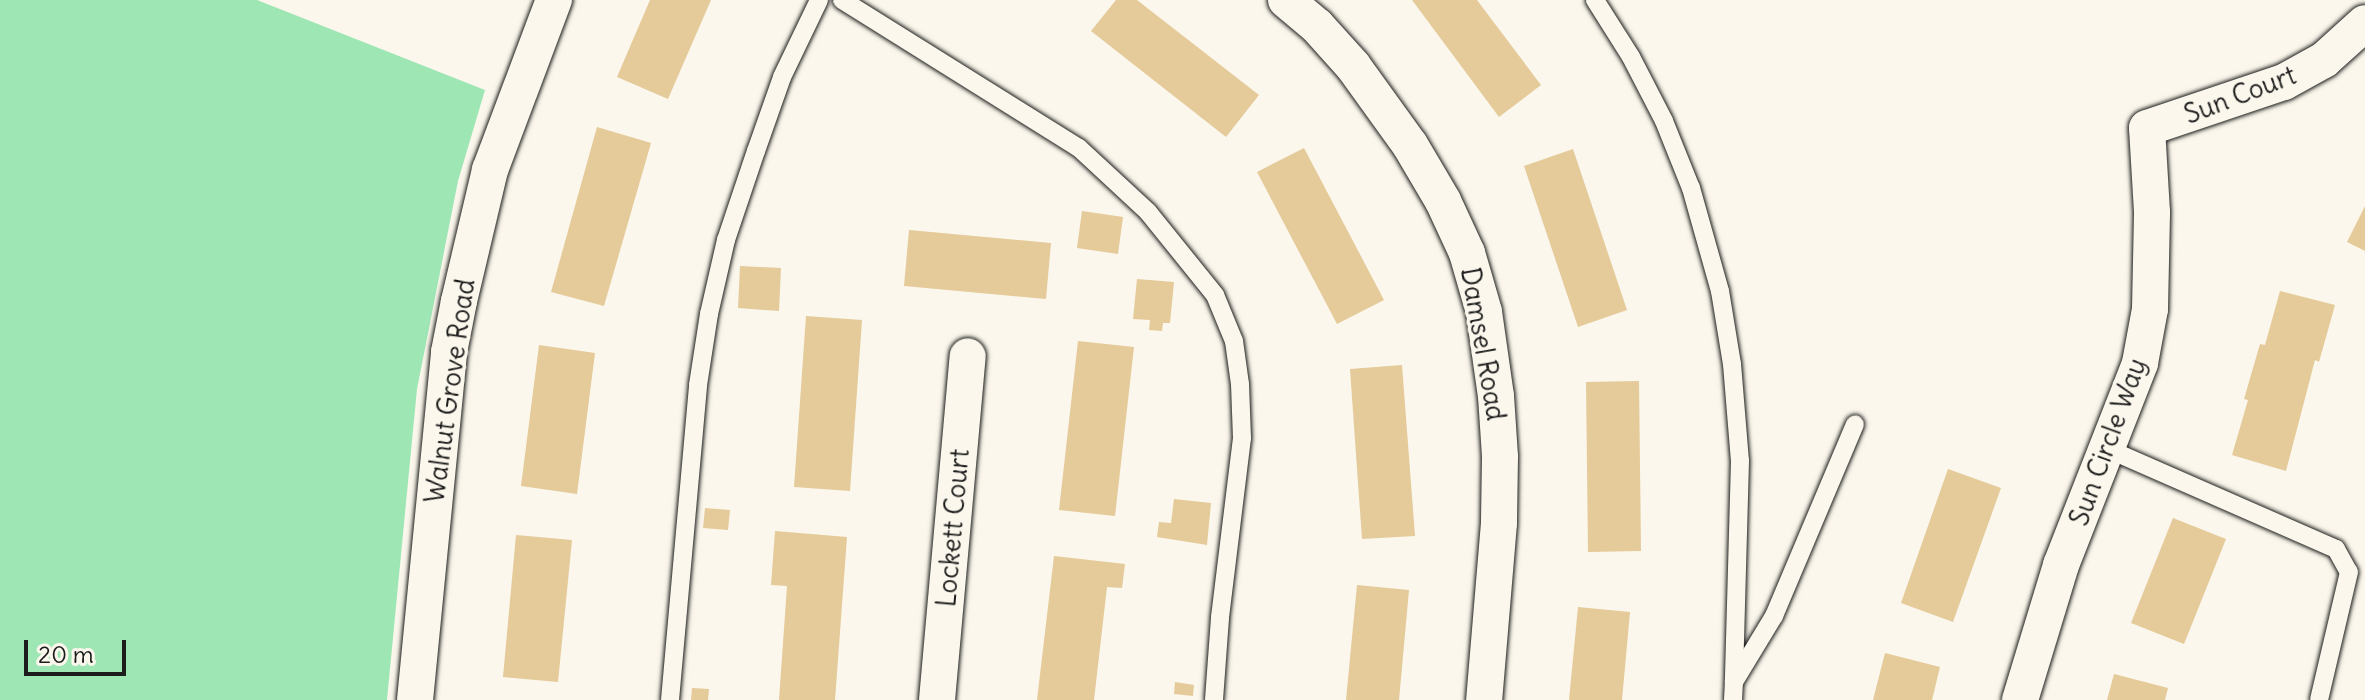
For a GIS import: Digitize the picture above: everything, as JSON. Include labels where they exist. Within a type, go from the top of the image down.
[{"type":"street","name":"Walnut Grove Road","points":[[415,700],[449,352],[459,301],[490,170],[554,0]]},
{"type":"street","name":"Damsel Road","points":[[1286,0],[1317,26],[1353,66],[1410,145],[1443,201],[1467,253],[1484,312],[1496,396],[1500,457],[1499,523],[1484,700]]},
{"type":"street","name":"Sun Court","points":[[2147,128],[2284,82],[2324,60],[2365,23]]},
{"type":"street","name":"Sun Circle Way","points":[[2020,700],[2061,565],[2140,363],[2150,309],[2152,212],[2147,128]]},
{"type":"street","name":"Lockett Court","points":[[937,700],[968,356]]},
{"type":"lane","points":[[670,700],[698,385],[709,314],[726,240],[782,77],[819,0]]},
{"type":"lane","points":[[842,0],[1079,148],[1148,212],[1215,295],[1234,341],[1242,438],[1220,618],[1214,700]]},
{"type":"lane","points":[[1595,0],[1631,57],[1664,121],[1691,188],[1720,291],[1732,364],[1740,461],[1733,691]]},
{"type":"lane","points":[[1733,691],[1774,616],[1855,424]]},
{"type":"lane","points":[[2108,449],[2336,549],[2349,572],[2319,700]]},
{"type":"green space","points":[[0,0],[257,0],[485,90],[458,181],[417,389],[387,700],[0,700]]},
{"type":"building","points":[[650,0],[711,0],[668,99],[617,77]]},
{"type":"building","points":[[1116,0],[1137,0],[1259,95],[1226,137],[1091,31]]},
{"type":"building","points":[[1412,0],[1477,0],[1541,85],[1499,117]]},
{"type":"building","points":[[597,127],[651,143],[604,306],[551,292]]},
{"type":"building","points":[[1304,148],[1384,300],[1337,324],[1257,172]]},
{"type":"building","points":[[1573,149],[1627,310],[1578,327],[1524,166]]},
{"type":"building","points":[[2365,206],[2365,251],[2347,242]]},
{"type":"building","points":[[1082,211],[1123,217],[1118,254],[1077,248]]},
{"type":"building","points":[[909,230],[1051,243],[1046,299],[904,286]]},
{"type":"building","points":[[740,266],[781,268],[779,311],[738,308]]},
{"type":"building","points":[[1137,279],[1174,282],[1170,323],[1163,323],[1162,331],[1149,330],[1150,320],[1133,319]]},
{"type":"building","points":[[2280,291],[2335,305],[2319,362],[2315,360],[2286,471],[2232,455],[2260,344],[2265,345]]},
{"type":"building","points":[[806,316],[862,320],[850,491],[794,487]]},
{"type":"building","points":[[1078,341],[1134,347],[1115,516],[1059,510]]},
{"type":"building","points":[[539,345],[595,353],[577,494],[521,486]]},
{"type":"building","points":[[1402,365],[1415,536],[1362,539],[1350,369]]},
{"type":"building","points":[[1639,381],[1641,551],[1588,552],[1586,382]]},
{"type":"building","points":[[1948,469],[2001,488],[1953,622],[1901,603]]},
{"type":"building","points":[[1174,499],[1211,503],[1207,545],[1157,537],[1159,522],[1171,523]]},
{"type":"building","points":[[705,508],[730,510],[728,530],[703,528]]},
{"type":"building","points":[[2173,518],[2226,539],[2184,644],[2131,623]]},
{"type":"building","points":[[775,531],[847,537],[835,700],[779,700],[787,586],[771,585]]},
{"type":"building","points":[[516,535],[572,540],[558,682],[503,677]]},
{"type":"building","points":[[1054,556],[1125,564],[1122,588],[1107,587],[1094,700],[1037,700]]},
{"type":"building","points":[[1357,585],[1409,590],[1399,700],[1346,700]]},
{"type":"building","points":[[1578,607],[1630,612],[1622,700],[1569,700]]},
{"type":"building","points":[[1885,653],[1940,667],[1932,700],[1873,700]]},
{"type":"building","points":[[2114,674],[2168,688],[2165,700],[2107,700]]},
{"type":"building","points":[[1175,682],[1194,685],[1193,696],[1174,694]]},
{"type":"building","points":[[692,688],[709,689],[708,700],[691,700]]}]
